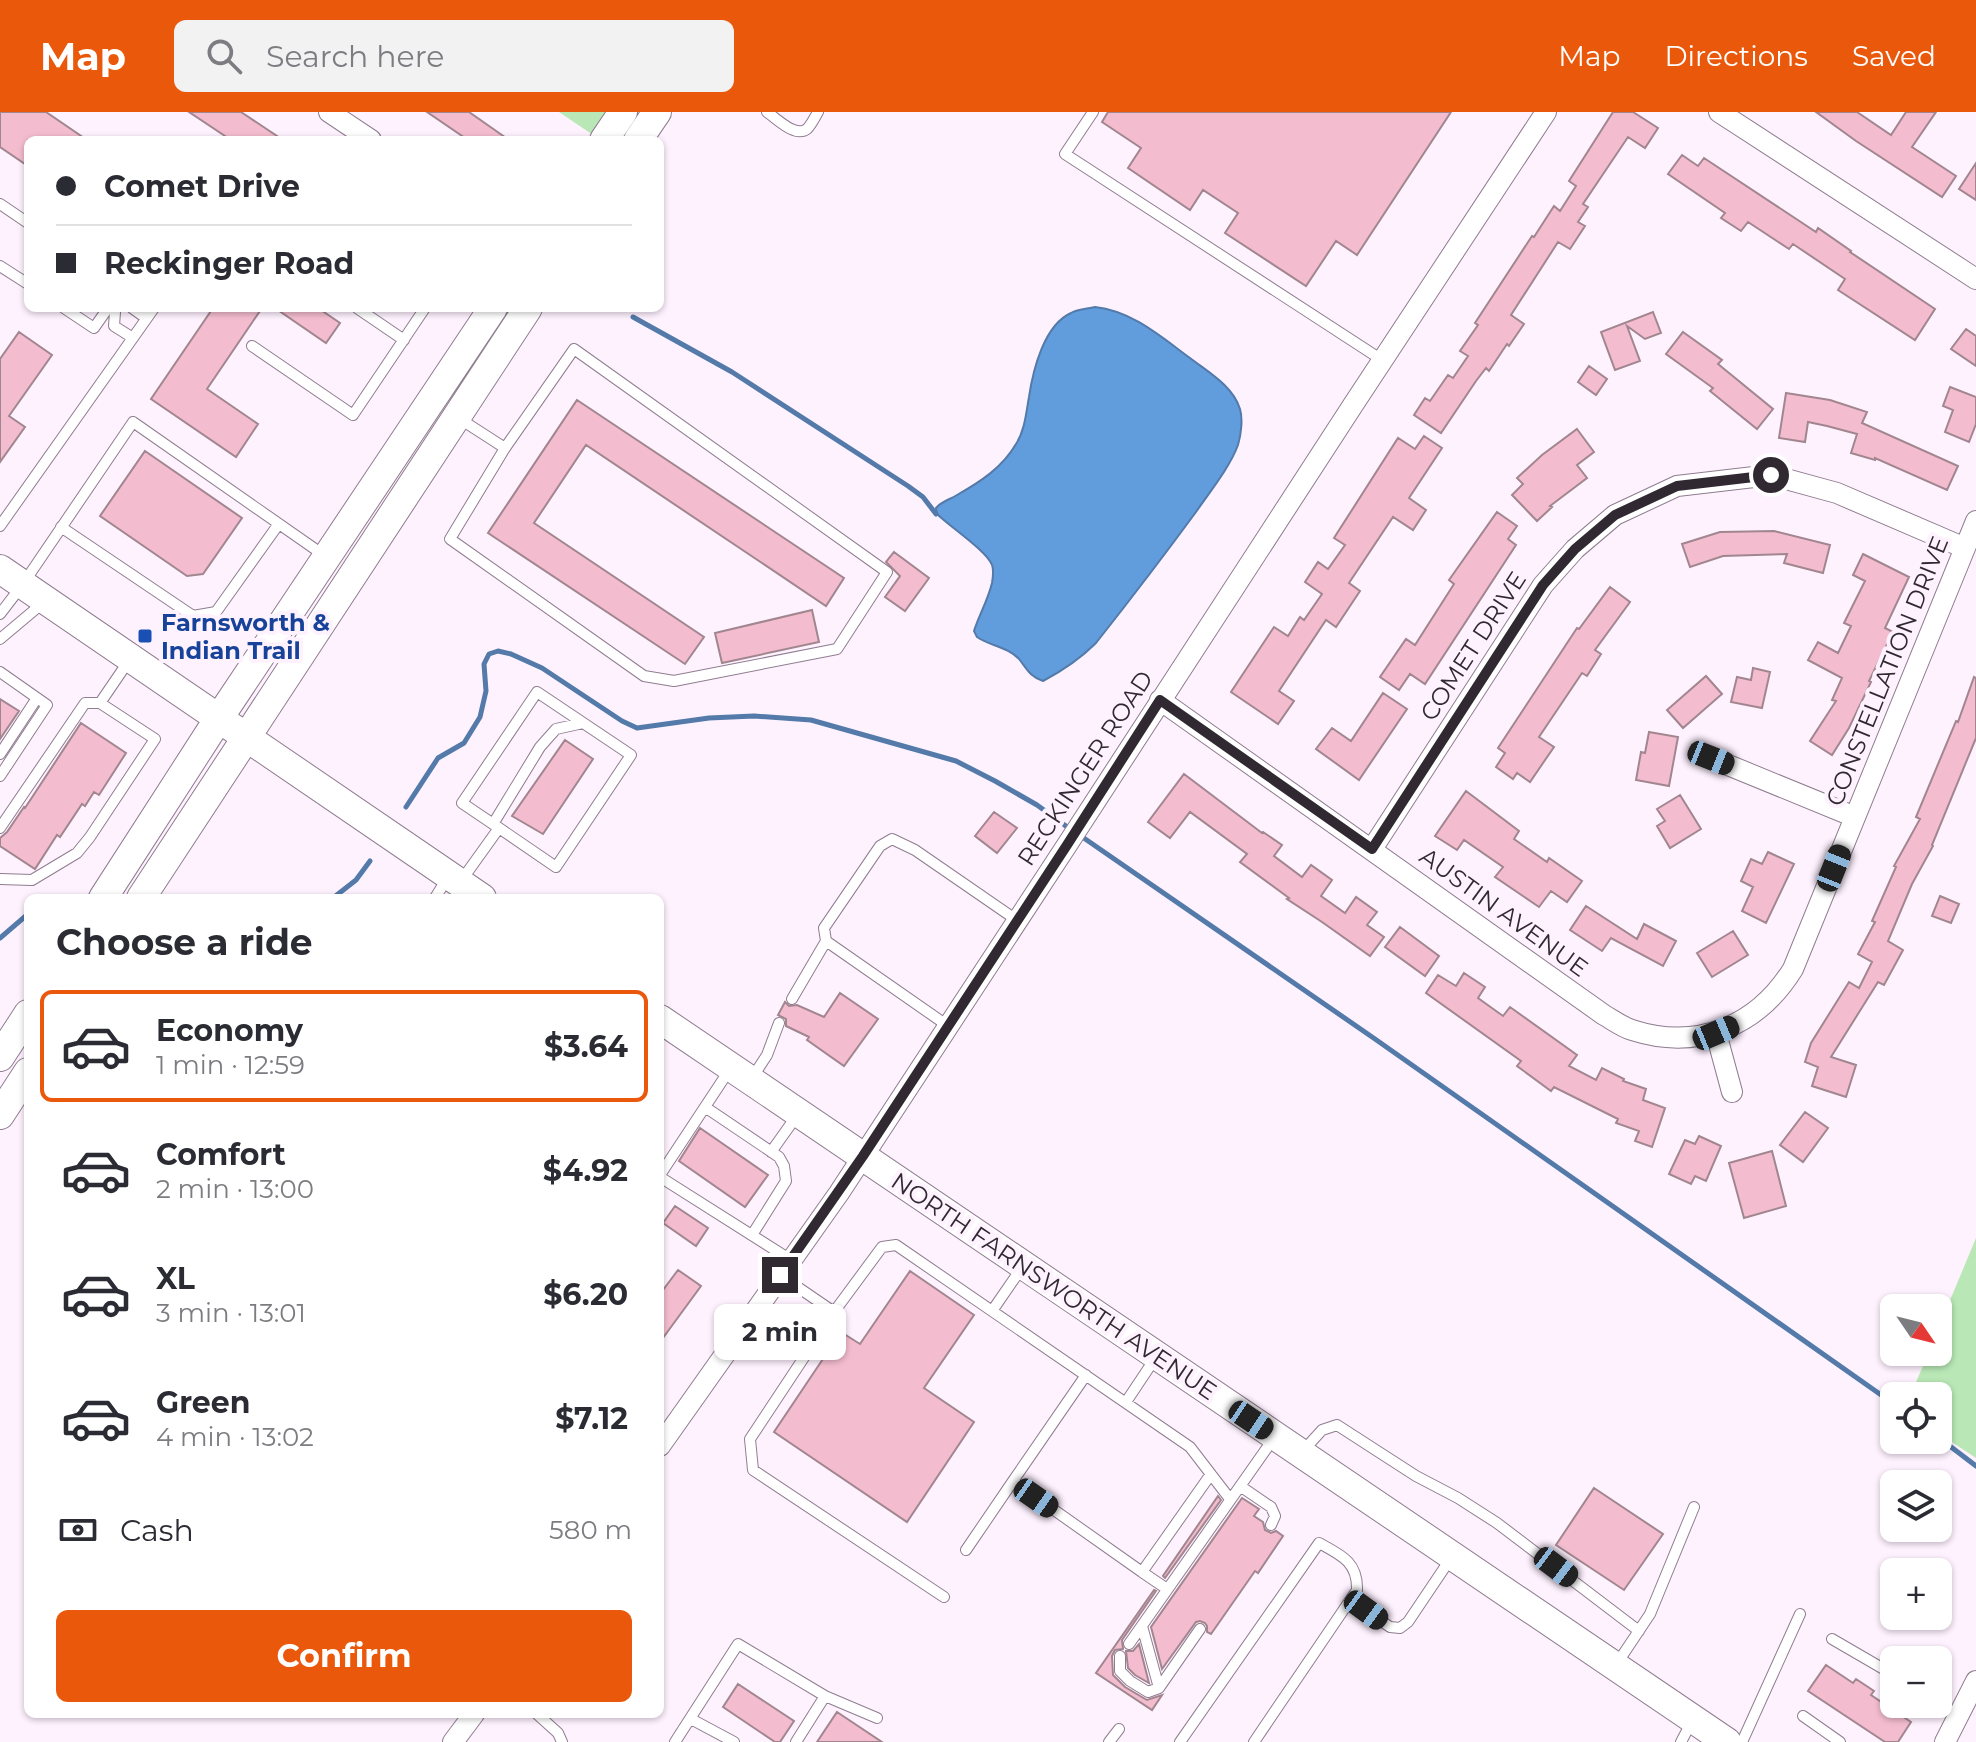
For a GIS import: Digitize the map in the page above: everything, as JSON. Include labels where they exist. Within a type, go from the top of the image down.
[{"type":"main road","points":[[607,136],[623,112]]},
{"type":"main road","points":[[641,136],[657,112]]},
{"type":"main road","points":[[106,894],[219,718],[490,312]]},
{"type":"main road","points":[[144,894],[525,312]]},
{"type":"main road","points":[[23,584],[246,737],[456,889]]},
{"type":"main road","points":[[0,1057],[24,1020]]},
{"type":"main road","name":"NORTH FARNSWORTH AVENUE","points":[[664,1026],[799,1112],[1615,1666],[1687,1730],[1727,1742]]},
{"type":"main road","points":[[0,1115],[24,1078]]},
{"type":"street","points":[[329,112],[365,136]]},
{"type":"street","name":"RECKINGER ROAD","points":[[664,1440],[863,1156],[1546,112]]},
{"type":"street","points":[[1719,112],[1976,279]]},
{"type":"street","name":"COMET DRIVE","points":[[1372,849],[1543,585],[1575,549],[1615,515],[1677,486],[1771,475],[1837,493],[1965,548]]},
{"type":"street","name":"CONSTELLATION DRIVE","points":[[1716,1033],[1751,1015],[1769,1000],[1793,969],[1976,521]]},
{"type":"street","name":"AUSTIN AVENUE","points":[[1160,700],[1604,1015],[1630,1030],[1670,1038],[1716,1033]]},
{"type":"street","points":[[1711,758],[1855,817]]},
{"type":"street","points":[[1716,1033],[1732,1092]]},
{"type":"street","points":[[1945,1742],[1976,1681]]},
{"type":"street","points":[[453,1742],[471,1718]]},
{"type":"lane","points":[[767,112],[793,130],[800,131],[807,129],[818,112]]},
{"type":"lane","points":[[1093,112],[1065,154],[1382,360]]},
{"type":"lane","points":[[0,204],[24,220]]},
{"type":"lane","points":[[0,266],[24,281]]},
{"type":"lane","points":[[70,312],[94,328],[114,312]]},
{"type":"lane","points":[[117,312],[114,326],[133,338]]},
{"type":"lane","points":[[127,312],[146,318]]},
{"type":"lane","points":[[0,526],[151,312]]},
{"type":"lane","points":[[363,312],[404,340]]},
{"type":"lane","points":[[252,346],[353,415],[422,312]]},
{"type":"lane","points":[[574,349],[887,572],[837,649],[674,681],[644,676],[450,539],[505,448],[574,349]]},
{"type":"lane","points":[[457,416],[505,448]]},
{"type":"lane","points":[[0,614],[133,422],[327,557]]},
{"type":"lane","points":[[61,527],[193,616],[216,612],[278,525]]},
{"type":"lane","points":[[0,639],[23,584]]},
{"type":"lane","points":[[100,703],[131,658]]},
{"type":"lane","points":[[0,672],[47,705],[0,776]]},
{"type":"lane","points":[[537,692],[631,755],[556,867],[496,826],[462,803],[537,692]]},
{"type":"lane","points":[[0,754],[37,698]]},
{"type":"lane","points":[[0,828],[85,703],[100,703],[155,739],[77,853],[32,880],[0,879]]},
{"type":"lane","points":[[456,889],[540,747],[556,729],[583,723]]},
{"type":"lane","points":[[792,999],[826,941],[824,928],[880,846],[892,839],[915,850],[1018,921]]},
{"type":"lane","points":[[826,941],[948,1026]]},
{"type":"lane","points":[[664,1170],[705,1107],[741,1073],[767,1055],[779,1023]]},
{"type":"lane","points":[[705,1107],[779,1157],[784,1166],[786,1181],[752,1235]]},
{"type":"lane","points":[[771,1152],[799,1112]]},
{"type":"lane","points":[[664,1179],[752,1235],[834,1312]]},
{"type":"lane","points":[[944,1597],[753,1470],[750,1439],[834,1312],[882,1247],[896,1245],[1190,1447],[1230,1499]]},
{"type":"lane","points":[[992,1311],[1023,1265]]},
{"type":"lane","points":[[1126,1402],[1157,1356]]},
{"type":"lane","points":[[966,1550],[1086,1375]]},
{"type":"lane","points":[[1301,1454],[1322,1430],[1337,1425],[1497,1523],[1639,1631]]},
{"type":"lane","points":[[1129,1644],[1275,1436]]},
{"type":"lane","points":[[1142,1572],[1211,1474]]},
{"type":"lane","points":[[1013,1481],[1167,1589]]},
{"type":"lane","points":[[1240,1486],[1271,1507],[1275,1516],[1271,1525]]},
{"type":"lane","points":[[1615,1666],[1650,1614],[1694,1507]]},
{"type":"lane","points":[[1180,1742],[1319,1543],[1354,1567],[1357,1590],[1254,1742]]},
{"type":"lane","points":[[1351,1600],[1390,1627],[1400,1628],[1408,1622],[1453,1556]]},
{"type":"lane","points":[[1742,1742],[1800,1614]]},
{"type":"lane","points":[[1142,1626],[1159,1688]]},
{"type":"lane","points":[[1120,1656],[1120,1671],[1148,1692],[1159,1688],[1200,1629]]},
{"type":"lane","points":[[1832,1639],[1880,1667]]},
{"type":"lane","points":[[675,1742],[738,1644],[825,1696],[877,1718]]},
{"type":"lane","points":[[796,1742],[825,1696]]},
{"type":"lane","points":[[1952,1712],[1958,1716]]},
{"type":"lane","points":[[1803,1716],[1840,1742]]},
{"type":"lane","points":[[541,1718],[558,1733],[562,1742]]},
{"type":"lane","points":[[691,1719],[734,1742]]},
{"type":"lane","points":[[1109,1742],[1119,1729]]},
{"type":"green space","points":[[559,112],[609,112],[593,135]]},
{"type":"green space","points":[[1976,1238],[1976,1458],[1952,1442],[1952,1382],[1916,1382],[1923,1366],[1952,1366],[1952,1295]]},
{"type":"water","points":[[1095,307],[1108,309],[1145,326],[1219,380],[1237,401],[1241,413],[1241,432],[1238,445],[1219,480],[1096,643],[1071,664],[1043,681],[1032,675],[1015,655],[977,637],[974,631],[992,583],[992,565],[976,546],[937,514],[936,508],[982,479],[1010,453],[1023,427],[1033,374],[1047,338],[1062,319],[1074,312]]},
{"type":"building","points":[[0,112],[46,112],[81,136],[24,136],[24,163],[0,147]]},
{"type":"building","points":[[189,112],[241,112],[277,136],[225,136]]},
{"type":"building","points":[[427,112],[469,112],[503,136],[462,136]]},
{"type":"building","points":[[1108,112],[1451,112],[1357,255],[1336,241],[1306,286],[1225,233],[1238,213],[1203,190],[1190,210],[1128,168],[1141,148],[1102,122]]},
{"type":"building","points":[[1613,112],[1633,112],[1658,128],[1645,148],[1628,137],[1583,204],[1588,207],[1578,222],[1585,226],[1570,249],[1558,242],[1511,315],[1524,324],[1489,371],[1486,368],[1476,381],[1441,433],[1414,415],[1425,398],[1430,401],[1448,375],[1453,378],[1468,356],[1460,351],[1478,325],[1475,323],[1554,206],[1560,211],[1576,186],[1569,181]]},
{"type":"building","points":[[1816,112],[1857,112],[1891,135],[1906,112],[1936,112],[1912,147],[1956,176],[1942,197]]},
{"type":"building","points":[[1682,155],[1698,166],[1704,158],[1816,232],[1818,228],[1935,309],[1915,340],[1838,290],[1845,279],[1793,244],[1789,249],[1748,222],[1741,231],[1721,218],[1725,213],[1668,174]]},
{"type":"building","points":[[1976,163],[1976,200],[1959,189]]},
{"type":"building","points":[[210,312],[259,312],[207,389],[258,424],[236,457],[151,399]]},
{"type":"building","points":[[281,312],[324,312],[340,323],[326,343]]},
{"type":"building","points":[[1653,312],[1661,333],[1645,339],[1627,326],[1640,361],[1615,370],[1601,332]]},
{"type":"building","points":[[1966,329],[1976,336],[1976,366],[1951,349]]},
{"type":"building","points":[[19,332],[52,355],[9,416],[25,427],[0,462],[0,359]]},
{"type":"building","points":[[1683,332],[1722,360],[1718,364],[1773,409],[1757,429],[1710,391],[1713,388],[1666,354]]},
{"type":"building","points":[[1589,366],[1607,379],[1596,395],[1578,382]]},
{"type":"building","points":[[1950,387],[1976,397],[1976,424],[1969,442],[1945,432],[1953,410],[1943,406]]},
{"type":"building","points":[[1786,393],[1830,400],[1867,412],[1862,423],[1958,466],[1947,490],[1875,458],[1851,453],[1857,434],[1808,422],[1805,442],[1779,438]]},
{"type":"building","points":[[577,400],[844,578],[826,606],[586,445],[534,523],[704,637],[685,664],[488,533]]},
{"type":"building","points":[[1577,429],[1594,452],[1577,465],[1587,478],[1550,506],[1537,521],[1512,495],[1523,484],[1517,478]]},
{"type":"building","points":[[1424,436],[1442,448],[1409,498],[1426,510],[1413,530],[1393,517],[1349,583],[1360,591],[1336,627],[1326,620],[1279,691],[1294,701],[1278,724],[1231,692],[1274,627],[1288,636],[1300,617],[1304,620],[1322,594],[1305,582],[1318,562],[1328,569],[1345,545],[1334,538],[1398,438],[1415,449]]},
{"type":"building","points":[[145,451],[242,518],[203,574],[187,576],[100,516]]},
{"type":"building","points":[[1497,512],[1517,526],[1508,539],[1516,545],[1425,684],[1410,674],[1399,690],[1380,677],[1406,639],[1415,645],[1454,584],[1449,580]]},
{"type":"building","points":[[1774,531],[1830,545],[1823,573],[1784,563],[1787,554],[1723,556],[1690,567],[1682,544],[1720,532]]},
{"type":"building","points":[[894,552],[929,578],[905,611],[885,597],[900,576],[886,562]]},
{"type":"building","points":[[1863,554],[1909,577],[1885,628],[1893,632],[1849,728],[1832,755],[1810,741],[1836,701],[1832,700],[1842,678],[1808,660],[1818,642],[1838,653],[1851,626],[1844,623],[1865,581],[1853,575]]},
{"type":"building","points":[[1610,587],[1630,602],[1595,650],[1601,654],[1587,676],[1582,673],[1539,737],[1554,747],[1530,782],[1517,773],[1513,779],[1496,767],[1505,753],[1498,748],[1577,628]]},
{"type":"building","points":[[812,610],[819,642],[722,663],[715,633]]},
{"type":"building","points":[[1753,668],[1770,672],[1762,708],[1731,702],[1737,677],[1751,680]]},
{"type":"building","points":[[1706,676],[1722,694],[1683,728],[1667,710]]},
{"type":"building","points":[[1974,677],[1976,738],[1933,846],[1912,884],[1888,941],[1903,950],[1884,985],[1878,982],[1831,1057],[1856,1065],[1846,1097],[1812,1086],[1818,1067],[1805,1062],[1811,1043],[1849,982],[1859,988],[1872,962],[1858,954],[1875,922],[1872,921],[1894,866],[1920,819],[1916,817],[1958,722]]},
{"type":"building","points":[[1383,693],[1407,709],[1359,780],[1316,749],[1332,728],[1351,741]]},
{"type":"building","points":[[0,699],[19,711],[0,739]]},
{"type":"building","points":[[81,723],[126,753],[99,795],[94,792],[85,806],[82,804],[35,869],[0,846],[0,838],[25,808]]},
{"type":"building","points":[[1649,732],[1678,737],[1669,786],[1636,780],[1641,752],[1645,753]]},
{"type":"building","points":[[565,740],[593,759],[543,834],[512,816]]},
{"type":"building","points":[[1184,774],[1282,845],[1274,856],[1302,877],[1311,865],[1332,880],[1321,896],[1345,913],[1356,897],[1377,912],[1367,925],[1384,937],[1370,956],[1287,899],[1240,862],[1247,854],[1190,812],[1170,838],[1148,822]]},
{"type":"building","points":[[1466,791],[1519,831],[1514,839],[1582,881],[1567,902],[1551,891],[1539,907],[1495,877],[1503,867],[1464,840],[1457,850],[1435,836]]},
{"type":"building","points":[[1680,795],[1701,829],[1670,848],[1657,826],[1665,821],[1657,809]]},
{"type":"building","points":[[994,812],[1017,828],[997,853],[975,836]]},
{"type":"building","points":[[1768,852],[1794,864],[1766,923],[1742,911],[1753,887],[1741,881],[1751,859],[1762,864]]},
{"type":"building","points":[[1940,896],[1959,904],[1951,923],[1932,916]]},
{"type":"building","points":[[1586,906],[1637,939],[1644,924],[1676,941],[1663,966],[1611,938],[1602,951],[1570,930]]},
{"type":"building","points":[[1400,927],[1439,956],[1425,976],[1385,947]]},
{"type":"building","points":[[1733,931],[1748,955],[1712,977],[1697,953]]},
{"type":"building","points":[[1464,973],[1485,987],[1478,998],[1503,1016],[1510,1007],[1577,1055],[1569,1066],[1596,1080],[1602,1068],[1623,1081],[1646,1089],[1643,1100],[1665,1108],[1652,1147],[1635,1141],[1639,1131],[1616,1123],[1618,1119],[1554,1087],[1551,1091],[1517,1066],[1521,1061],[1426,993],[1438,975],[1456,986]]},
{"type":"building","points":[[840,993],[878,1019],[844,1066],[807,1040],[809,1037],[786,1026],[786,1019],[778,1015],[785,1002],[824,1017]]},
{"type":"building","points":[[1805,1112],[1828,1128],[1803,1162],[1780,1145]]},
{"type":"building","points":[[700,1128],[768,1175],[745,1207],[679,1161]]},
{"type":"building","points":[[1699,1136],[1721,1146],[1706,1181],[1695,1176],[1691,1184],[1669,1174],[1685,1140],[1695,1144]]},
{"type":"building","points":[[1772,1151],[1786,1206],[1744,1218],[1729,1163]]},
{"type":"building","points":[[675,1206],[708,1228],[696,1246],[664,1222]]},
{"type":"building","points":[[678,1270],[701,1286],[664,1337],[664,1289]]},
{"type":"building","points":[[910,1271],[974,1315],[924,1388],[974,1422],[907,1522],[774,1432],[841,1332],[860,1344]]},
{"type":"building","points":[[1594,1488],[1663,1534],[1624,1590],[1556,1545]]},
{"type":"building","points":[[1218,1496],[1221,1500],[1165,1578],[1163,1576]]},
{"type":"building","points":[[1242,1498],[1259,1509],[1254,1516],[1263,1522],[1265,1530],[1271,1533],[1276,1531],[1283,1536],[1211,1634],[1207,1632],[1205,1623],[1196,1622],[1162,1669],[1151,1627]]},
{"type":"building","points":[[1154,1590],[1122,1640],[1123,1649],[1115,1650],[1112,1656],[1113,1675],[1125,1687],[1147,1700],[1162,1695],[1152,1710],[1096,1673]]},
{"type":"building","points":[[1139,1644],[1149,1683],[1128,1668],[1126,1651],[1133,1651]]},
{"type":"building","points":[[1826,1665],[1853,1683],[1856,1679],[1874,1691],[1871,1695],[1880,1701],[1880,1718],[1905,1718],[1911,1722],[1898,1742],[1885,1742],[1808,1691]]},
{"type":"building","points":[[738,1684],[794,1721],[780,1742],[775,1742],[723,1707]]},
{"type":"building","points":[[837,1712],[882,1742],[817,1742]]},
{"type":"waterway","points":[[633,317],[732,372],[908,486],[923,497],[936,514]]},
{"type":"waterway","points":[[406,807],[438,758],[464,743],[480,717],[486,691],[484,664],[489,654],[498,651],[542,668],[637,728],[709,718],[754,716],[811,720],[956,761],[1037,805],[1070,829]]},
{"type":"waterway","points":[[1078,834],[1880,1394]]},
{"type":"waterway","points":[[338,894],[356,880],[370,861]]},
{"type":"waterway","points":[[0,938],[24,917]]},
{"type":"waterway","points":[[1952,1448],[1976,1466]]},
{"type":"place","name":"Farnsworth & Indian Trail","points":[[145,636]]},
{"type":"route","points":[[780,1275],[839,1193],[1160,700],[1372,849],[1543,585],[1575,549],[1615,515],[1677,486],[1771,475]]}]
